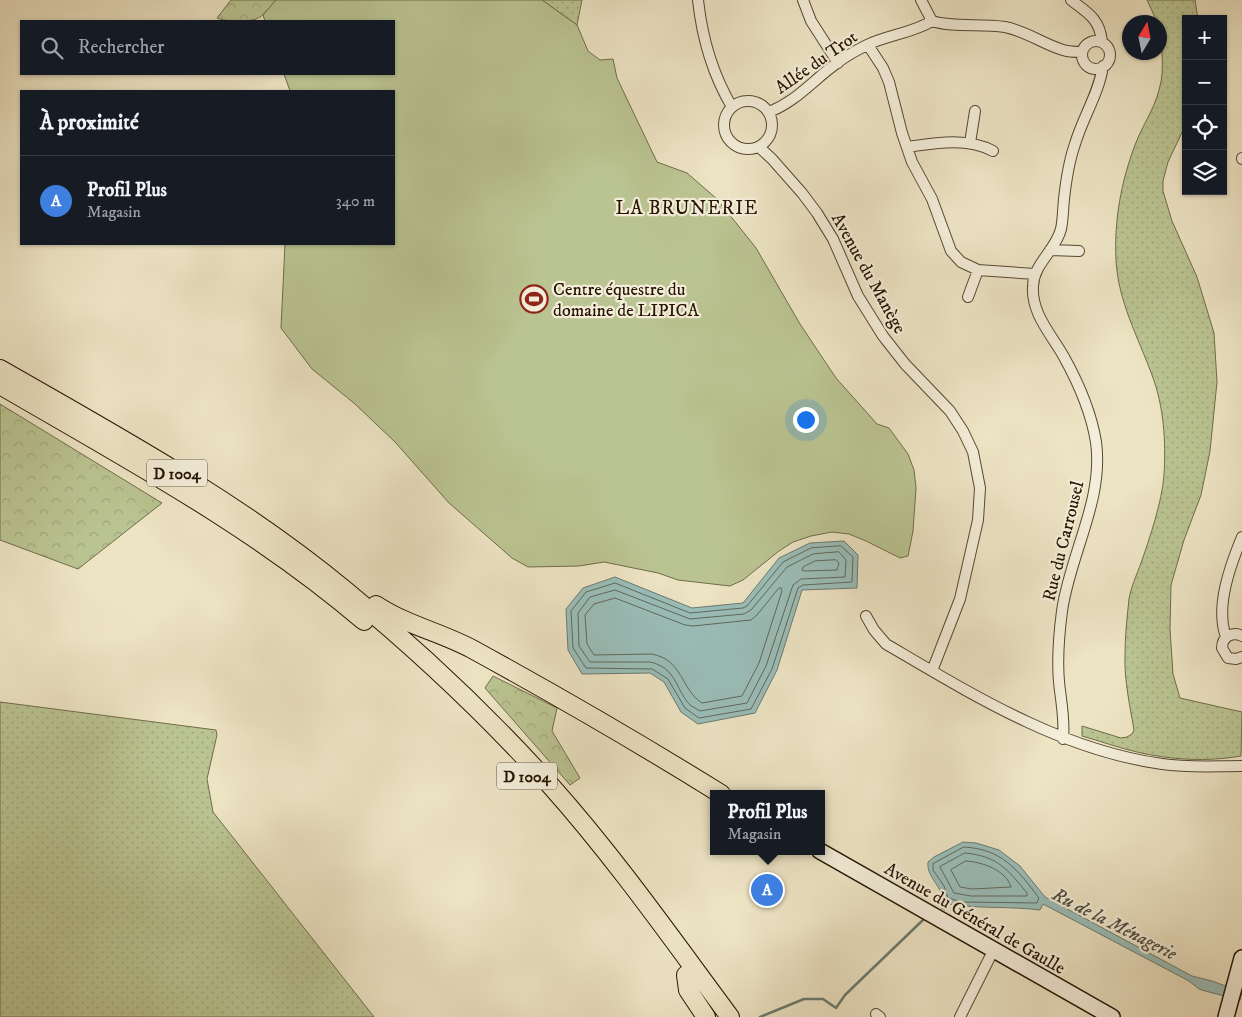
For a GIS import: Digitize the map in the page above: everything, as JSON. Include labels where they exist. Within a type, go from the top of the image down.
[{"type":"highway","name":"D 1004","points":[[0,369],[153,457],[230,506],[346,590],[441,674],[552,787],[623,874],[730,1017]]},
{"type":"highway","name":"D 1004","points":[[0,385],[145,468],[227,519],[300,570],[422,671],[458,705],[544,794],[616,881],[717,1017]]},
{"type":"highway","points":[[346,590],[372,602],[391,615],[411,625],[450,637],[655,753],[715,790]]},
{"type":"highway","points":[[686,975],[688,990],[706,1017]]},
{"type":"main road","name":"Avenue du Général de Gaulle","points":[[825,854],[1112,1017]]},
{"type":"main road","points":[[1228,1011],[1242,958]]},
{"type":"street","points":[[698,0],[711,60],[721,88],[732,107]]},
{"type":"street","points":[[803,0],[811,21],[838,63]]},
{"type":"street","points":[[921,0],[932,21]]},
{"type":"street","points":[[1070,0],[1085,10],[1097,22],[1102,42]]},
{"type":"street","name":"Allée du Trot","points":[[769,112],[782,107],[838,63],[868,44],[932,21],[941,24],[969,24],[1006,28],[1030,35],[1064,50],[1082,52]]},
{"type":"street","points":[[1094,41],[1102,42],[1107,47],[1108,61],[1103,66],[1095,68],[1086,65],[1082,52],[1086,45],[1094,41]]},
{"type":"street","points":[[868,44],[883,68],[889,82],[902,134],[912,162],[932,199],[950,251],[961,262],[978,270],[1035,274]]},
{"type":"street","name":"Rue du Carrousel","points":[[1063,739],[1065,724],[1059,680],[1062,610],[1072,564],[1092,499],[1095,480],[1096,443],[1086,402],[1064,356],[1043,324],[1034,303],[1033,285],[1035,274],[1042,260],[1061,230],[1065,188],[1074,145],[1101,82],[1103,66]]},
{"type":"street","points":[[739,102],[756,102],[769,112],[772,120],[770,136],[759,147],[744,150],[737,147],[726,137],[724,121],[726,113],[739,102]]},
{"type":"street","points":[[970,143],[976,111]]},
{"type":"street","points":[[907,147],[935,143],[970,143],[985,146],[994,151]]},
{"type":"street","name":"Avenue du Manège","points":[[759,147],[772,159],[817,212],[833,239],[858,296],[879,330],[905,364],[950,411],[963,431],[973,452],[980,488],[978,520],[960,598],[932,671]]},
{"type":"street","points":[[1050,250],[1079,251]]},
{"type":"street","points":[[968,297],[978,270]]},
{"type":"street","points":[[1226,637],[1221,625],[1225,587],[1228,573],[1242,537]]},
{"type":"street","points":[[866,616],[874,630],[886,644],[1001,710],[1063,739],[1120,756],[1165,765],[1201,767],[1242,766]]},
{"type":"street","points":[[1242,636],[1234,634],[1226,637],[1222,644],[1225,655],[1232,659],[1242,657]]},
{"type":"street","points":[[960,1017],[994,949]]},
{"type":"green space","points":[[231,0],[276,0],[261,16],[253,20],[223,20],[217,18]]},
{"type":"green space","name":"Centre équestre du domaine de LIPICA","points":[[276,0],[542,0],[577,25],[588,51],[600,60],[613,59],[617,78],[657,162],[687,173],[717,199],[756,248],[800,324],[836,378],[877,424],[889,428],[908,454],[914,470],[916,488],[913,531],[908,556],[900,558],[849,534],[832,532],[793,542],[743,580],[730,586],[678,580],[658,573],[604,562],[579,566],[528,567],[512,558],[449,503],[395,442],[355,404],[312,369],[281,328],[285,245],[395,245],[395,90],[290,90],[284,75],[395,75],[395,20],[265,20],[263,15]]},
{"type":"green space","points":[[542,0],[582,0],[577,25]]},
{"type":"green space","points":[[1147,0],[1195,0],[1197,15],[1182,15],[1182,132],[1168,162],[1163,181],[1163,191],[1172,221],[1197,277],[1214,333],[1217,382],[1210,451],[1201,495],[1184,540],[1171,585],[1170,629],[1173,674],[1180,698],[1242,712],[1241,756],[1228,758],[1189,759],[1163,757],[1130,750],[1082,736],[1082,726],[1121,738],[1132,734],[1134,730],[1125,674],[1129,599],[1155,519],[1164,475],[1165,450],[1162,412],[1152,375],[1120,290],[1116,260],[1117,216],[1122,187],[1135,145],[1157,97],[1161,81],[1162,60],[1167,60],[1167,15],[1154,15]]},
{"type":"green space","points":[[0,404],[162,503],[78,569],[0,540]]},
{"type":"green space","points":[[493,676],[557,708],[552,731],[580,778],[570,785],[485,688]]},
{"type":"green space","points":[[0,702],[216,730],[217,735],[207,779],[213,812],[374,1017],[0,1017]]},
{"type":"water","points":[[844,541],[858,555],[857,588],[802,590],[777,670],[755,713],[698,724],[681,712],[664,682],[650,673],[582,674],[568,650],[566,609],[583,588],[615,577],[692,608],[743,603],[779,558],[810,543]]},
{"type":"water","points":[[963,842],[976,843],[999,850],[1020,866],[1045,897],[1192,976],[1242,992],[1240,1000],[1199,989],[1189,981],[1043,904],[1040,910],[949,904],[945,910],[941,908],[942,895],[930,874],[928,862]]},
{"type":"waterway","name":"Ru de la Ménagerie","points":[[760,1017],[804,999],[823,999],[836,1008],[845,995],[924,919]]},
{"type":"place","name":"Centre équestre du domaine de LIPICA","points":[[534,299]]},
{"type":"place","name":"Profil Plus","points":[[767,890]]},
{"type":"district","name":"LA BRUNERIE","points":[[687,207]]}]
